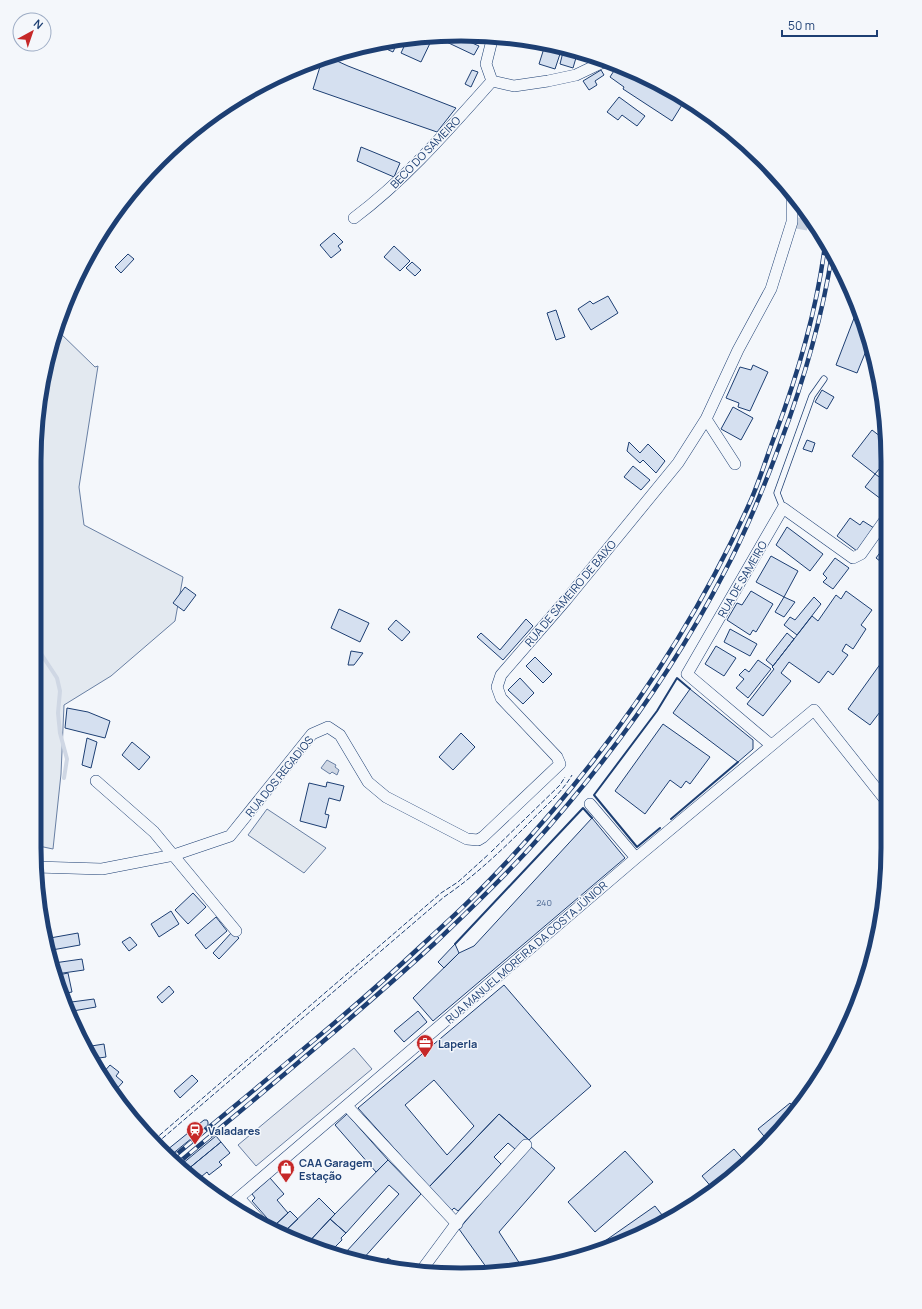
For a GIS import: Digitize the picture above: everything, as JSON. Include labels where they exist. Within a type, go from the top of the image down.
[{"type":"street","points":[[491,42],[486,64],[492,81],[514,86],[576,75],[599,64]]},
{"type":"street","name":"BECO DO SAMEIRO","points":[[354,218],[378,200],[422,158],[492,81]]},
{"type":"street","name":"RUA DE SAMEIRO DE BAIXO","points":[[560,764],[557,757],[501,698],[497,686],[501,675],[566,600],[673,469],[706,419],[738,350],[771,288],[794,222],[793,203]]},
{"type":"street","points":[[706,419],[735,464]]},
{"type":"street","points":[[783,508],[853,558],[861,554],[881,526]]},
{"type":"street","name":"RUA DE SAMEIRO","points":[[771,745],[687,674],[783,508]]},
{"type":"street","name":"RUA MANUEL MOREIRA DA COSTA JÚNIOR","points":[[235,1201],[636,858],[814,710],[881,794]]},
{"type":"street","name":"RUA DOS REGADIOS","points":[[42,867],[102,869],[174,855],[230,836],[312,734],[328,727],[340,735],[368,782],[386,797],[467,840],[478,840],[483,837],[560,764]]},
{"type":"street","points":[[96,781],[154,832],[236,931]]},
{"type":"street","points":[[590,804],[636,858]]},
{"type":"street","points":[[347,1106],[458,1224]]},
{"type":"street","points":[[425,1266],[458,1224],[461,1217],[526,1145]]},
{"type":"street","points":[[239,1198],[253,1213]]},
{"type":"lane","points":[[783,508],[777,493],[812,396],[824,379]]},
{"type":"shaded area","points":[[61,334],[95,367],[98,366],[79,487],[84,525],[183,577],[175,621],[111,676],[64,705],[61,774],[53,849],[41,846],[41,461],[42,434],[49,379]]},
{"type":"shaded area","points":[[327,760],[336,765],[335,767],[339,770],[337,775],[332,772],[330,774],[321,768]]},
{"type":"shaded area","points":[[267,809],[326,848],[304,873],[248,835]]},
{"type":"shaded area","points":[[354,1048],[372,1069],[256,1166],[238,1145]]},
{"type":"building","points":[[468,41],[479,46],[474,55],[446,42]]},
{"type":"building","points":[[430,42],[421,62],[401,53],[405,45]]},
{"type":"building","points":[[395,47],[393,52],[385,48]]},
{"type":"building","points":[[544,49],[560,53],[555,69],[539,64]]},
{"type":"building","points":[[563,53],[576,57],[573,68],[560,64]]},
{"type":"building","points":[[335,60],[456,108],[437,132],[313,89],[320,65]]},
{"type":"building","points":[[472,70],[478,72],[471,87],[465,84]]},
{"type":"building","points":[[601,70],[604,75],[595,81],[597,85],[589,90],[583,81]]},
{"type":"building","points":[[614,70],[647,84],[682,104],[672,121],[623,89],[624,87],[610,77]]},
{"type":"building","points":[[619,97],[645,116],[637,126],[622,115],[618,120],[607,112]]},
{"type":"building","points":[[361,147],[400,163],[394,177],[357,161]]},
{"type":"building","points":[[334,233],[343,242],[338,246],[341,250],[331,258],[320,245]]},
{"type":"building","points":[[394,246],[410,261],[400,271],[384,257]]},
{"type":"building","points":[[128,254],[134,259],[121,273],[115,267]]},
{"type":"building","points":[[412,262],[421,270],[415,276],[406,268]]},
{"type":"building","points":[[608,296],[618,313],[591,330],[578,309],[590,301],[593,304]]},
{"type":"building","points":[[556,310],[565,337],[556,340],[547,313]]},
{"type":"building","points":[[855,316],[866,350],[857,373],[836,365]]},
{"type":"building","points":[[753,365],[768,372],[750,411],[738,407],[739,403],[726,398],[740,367],[751,370]]},
{"type":"building","points":[[822,390],[834,397],[827,409],[815,402]]},
{"type":"building","points":[[733,407],[753,418],[741,440],[721,429]]},
{"type":"building","points":[[872,430],[880,436],[881,467],[875,474],[852,456]]},
{"type":"building","points":[[807,440],[815,443],[812,452],[803,449]]},
{"type":"building","points":[[629,442],[640,453],[648,444],[665,461],[656,473],[643,460],[640,463],[627,451]]},
{"type":"building","points":[[633,466],[650,480],[641,490],[624,477]]},
{"type":"building","points":[[875,474],[881,478],[881,499],[865,487]]},
{"type":"building","points":[[850,518],[860,525],[863,521],[874,528],[857,551],[837,536]]},
{"type":"building","points":[[787,527],[823,554],[810,571],[776,545]]},
{"type":"building","points":[[881,551],[881,562],[876,558]]},
{"type":"building","points":[[771,556],[798,571],[784,597],[756,582]]},
{"type":"building","points":[[835,558],[849,568],[833,589],[823,582],[827,578],[823,574]]},
{"type":"building","points":[[185,587],[196,595],[184,611],[173,603]]},
{"type":"building","points":[[751,591],[773,604],[756,632],[753,630],[750,635],[727,620],[737,603],[742,605]]},
{"type":"building","points":[[846,591],[872,610],[861,625],[866,629],[853,649],[846,644],[842,651],[848,655],[833,675],[828,671],[819,683],[789,662],[781,673],[791,681],[763,716],[747,704],[774,669],[772,667],[812,616],[818,621],[836,595],[841,599]]},
{"type":"building","points":[[784,597],[795,602],[784,617],[775,612]]},
{"type":"building","points":[[814,597],[821,604],[797,635],[784,625],[790,617],[795,620]]},
{"type":"building","points":[[339,609],[369,623],[360,642],[331,628]]},
{"type":"building","points":[[526,619],[533,626],[503,660],[477,637],[481,633],[500,650]]},
{"type":"building","points":[[396,620],[410,632],[402,641],[388,629]]},
{"type":"building","points":[[730,629],[757,644],[750,656],[724,642]]},
{"type":"building","points":[[787,633],[794,639],[773,666],[766,660]]},
{"type":"building","points":[[716,646],[736,658],[724,676],[705,664]]},
{"type":"building","points":[[351,651],[363,653],[354,665],[348,665]]},
{"type":"building","points":[[535,657],[552,674],[543,683],[526,666]]},
{"type":"building","points":[[758,660],[771,669],[748,698],[736,688],[744,679],[739,675],[745,669],[749,672]]},
{"type":"building","points":[[881,663],[881,711],[870,725],[848,709]]},
{"type":"building","points":[[520,678],[534,693],[523,704],[508,690]]},
{"type":"building","points":[[690,689],[753,740],[753,749],[738,762],[673,713]]},
{"type":"building","points":[[67,708],[88,712],[110,721],[105,738],[65,728]]},
{"type":"building","points":[[663,724],[710,757],[690,784],[686,781],[681,788],[670,780],[645,814],[615,791]]},
{"type":"building","points":[[461,733],[475,747],[453,770],[439,757]]},
{"type":"building","points":[[87,738],[97,742],[91,768],[82,765]]},
{"type":"building","points":[[132,742],[150,757],[139,770],[122,755]]},
{"type":"building","points":[[327,782],[344,786],[340,801],[329,798],[325,814],[329,815],[326,828],[300,821],[309,783],[326,787]]},
{"type":"building","points":[[592,818],[625,858],[433,1021],[413,998],[459,953],[474,946]]},
{"type":"building","points":[[193,893],[206,907],[188,924],[175,910]]},
{"type":"building","points":[[171,911],[179,924],[159,937],[151,924]]},
{"type":"building","points":[[216,917],[227,931],[206,949],[195,935]]},
{"type":"building","points":[[232,932],[239,938],[219,959],[213,953]]},
{"type":"building","points":[[78,933],[80,945],[53,950],[51,938]]},
{"type":"building","points":[[130,937],[137,945],[129,951],[122,942]]},
{"type":"building","points":[[455,944],[459,953],[444,968],[438,962]]},
{"type":"building","points":[[82,959],[84,970],[60,973],[57,963]]},
{"type":"building","points":[[68,973],[72,992],[67,993],[60,975]]},
{"type":"building","points":[[504,985],[591,1086],[529,1140],[499,1114],[429,1187],[358,1108]],"holes":[[[434,1080],[474,1126],[447,1155],[405,1105]]]},
{"type":"building","points":[[169,986],[174,992],[162,1003],[157,997]]},
{"type":"building","points":[[94,999],[96,1007],[74,1011],[70,1002]]},
{"type":"building","points":[[418,1011],[427,1022],[404,1042],[394,1031]]},
{"type":"building","points":[[104,1044],[106,1057],[97,1058],[91,1046]]},
{"type":"building","points":[[110,1065],[119,1072],[116,1076],[123,1082],[117,1088],[112,1081],[105,1070]]},
{"type":"building","points":[[192,1075],[198,1081],[180,1098],[174,1091]]},
{"type":"building","points":[[790,1103],[792,1106],[765,1138],[758,1129]]},
{"type":"building","points":[[347,1114],[388,1160],[376,1172],[335,1125]]},
{"type":"building","points":[[499,1114],[529,1140],[515,1149],[508,1143],[494,1157],[501,1164],[458,1211],[454,1208],[451,1211],[429,1187]]},
{"type":"building","points":[[204,1120],[207,1120],[208,1125],[173,1153],[168,1149]]},
{"type":"building","points":[[216,1136],[221,1142],[189,1168],[183,1163]]},
{"type":"building","points":[[221,1142],[230,1153],[219,1162],[222,1165],[209,1175],[207,1172],[200,1177],[189,1168]]},
{"type":"building","points":[[530,1146],[555,1168],[499,1232],[520,1263],[486,1267],[459,1229]]},
{"type":"building","points":[[734,1149],[743,1159],[710,1186],[702,1176]]},
{"type":"building","points":[[625,1151],[653,1182],[595,1232],[568,1202]]},
{"type":"building","points":[[388,1160],[421,1194],[365,1257],[346,1252],[399,1194],[389,1185],[346,1233],[330,1219]]},
{"type":"building","points":[[270,1178],[284,1194],[277,1200],[288,1213],[275,1225],[271,1223],[252,1201],[255,1198],[252,1194]]},
{"type":"building","points":[[319,1198],[335,1214],[311,1240],[286,1230]]},
{"type":"building","points":[[655,1206],[663,1216],[622,1236],[602,1243]]},
{"type":"building","points":[[290,1211],[298,1219],[286,1230],[275,1225]]},
{"type":"building","points":[[330,1219],[346,1233],[341,1238],[342,1240],[334,1248],[311,1240]]},
{"type":"building","points":[[388,1258],[394,1262],[386,1261]]},
{"type":"waterway","points":[[41,654],[57,678],[60,691],[58,713],[60,733],[67,759],[64,778]]},
{"type":"tunnel","points":[[797,223],[808,225]]},
{"type":"railway","points":[[175,1156],[361,1000],[463,907],[512,857],[553,810],[592,763],[628,713],[663,662],[695,610],[724,556],[751,500],[799,365],[812,317],[824,250]]},
{"type":"railway","points":[[181,1161],[307,1056],[435,943],[518,861],[557,817],[611,751],[660,681],[683,645],[705,608],[741,540],[768,476],[804,374],[823,303],[831,262]]},
{"type":"fence","points":[[160,1141],[444,897],[488,862],[552,800],[568,782],[572,775]]},
{"type":"fence","points":[[491,852],[560,785],[565,777]]},
{"type":"fence","points":[[157,1138],[441,893],[458,882],[489,854]]},
{"type":"wall","points":[[660,828],[637,847],[594,795],[657,711],[677,678],[690,689]]},
{"type":"wall","points":[[671,819],[738,762]]},
{"type":"wall","points":[[455,944],[583,808],[592,818]]},
{"type":"place","name":"Laperla","points":[[425,1058]]},
{"type":"place","name":"Valadares","points":[[195,1145]]},
{"type":"place","name":"CAA Garagem Estação","points":[[286,1183]]}]
